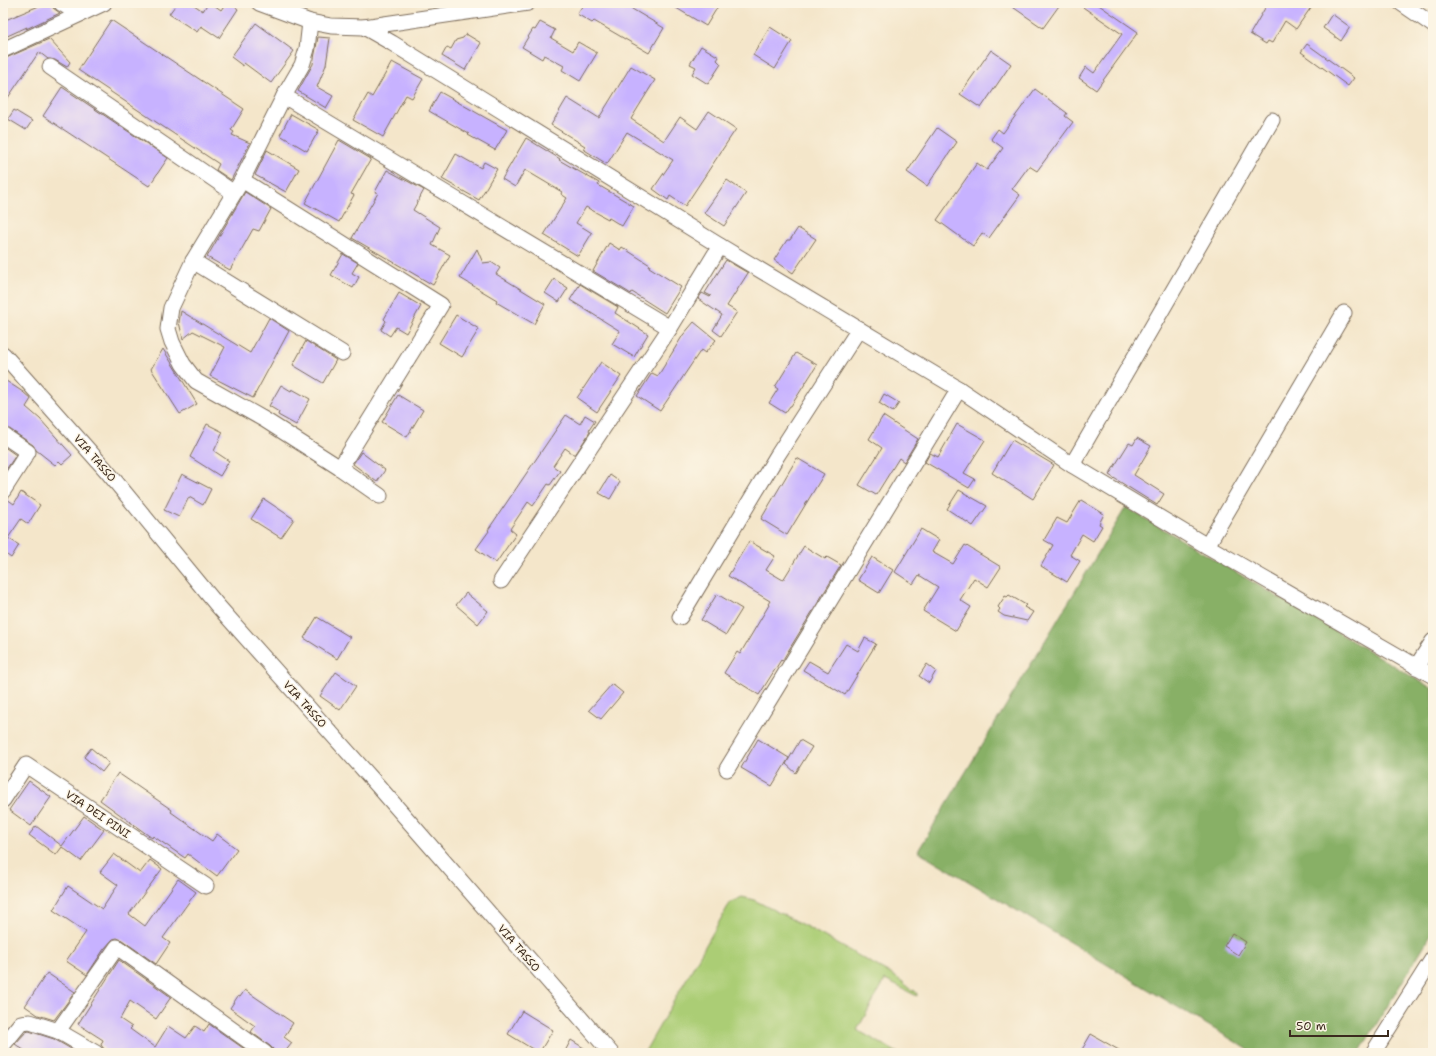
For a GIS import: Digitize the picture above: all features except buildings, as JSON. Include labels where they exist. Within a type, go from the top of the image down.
[{"type":"street","points":[[61,3],[79,14]]},
{"type":"street","points":[[3,50],[104,3]]},
{"type":"street","points":[[259,3],[310,22],[331,26],[364,27],[528,3]]},
{"type":"street","points":[[1401,3],[1433,25]]},
{"type":"street","points":[[310,22],[307,49],[302,65],[284,96],[238,186],[193,261],[170,308],[168,329],[172,342],[183,364],[196,381],[266,420],[380,496]]},
{"type":"street","points":[[364,27],[720,246],[960,389],[1072,465],[1206,546],[1433,676]]},
{"type":"street","points":[[50,67],[238,186],[441,305],[340,468]]},
{"type":"street","points":[[284,96],[670,328]]},
{"type":"street","points":[[1072,465],[1272,120]]},
{"type":"street","points":[[501,581],[670,328],[720,246]]},
{"type":"street","points":[[193,261],[342,353]]},
{"type":"street","points":[[1206,546],[1344,313]]},
{"type":"street","points":[[680,617],[777,456],[859,329]]},
{"type":"street","name":"VIA TASSO","points":[[3,354],[106,470],[217,605],[384,793],[611,1053]]},
{"type":"street","points":[[727,769],[960,389]]},
{"type":"street","points":[[3,435],[28,452],[3,491]]},
{"type":"street","points":[[1416,667],[1433,641]]},
{"type":"street","name":"VIA DEI PINI","points":[[3,800],[26,765],[206,886]]},
{"type":"street","points":[[58,1031],[117,947],[265,1053]]},
{"type":"street","points":[[1373,1053],[1433,958]]},
{"type":"street","points":[[3,1045],[21,1023],[30,1022],[58,1031],[96,1053]]},
{"type":"green space","points":[[1126,507],[1433,689],[1433,931],[1359,1053],[1254,1053],[918,851]]},
{"type":"green space","points":[[742,897],[754,900],[807,927],[886,971],[903,982],[908,988],[915,991],[917,996],[885,980],[857,1030],[898,1053],[644,1053],[727,908],[731,902]]}]
